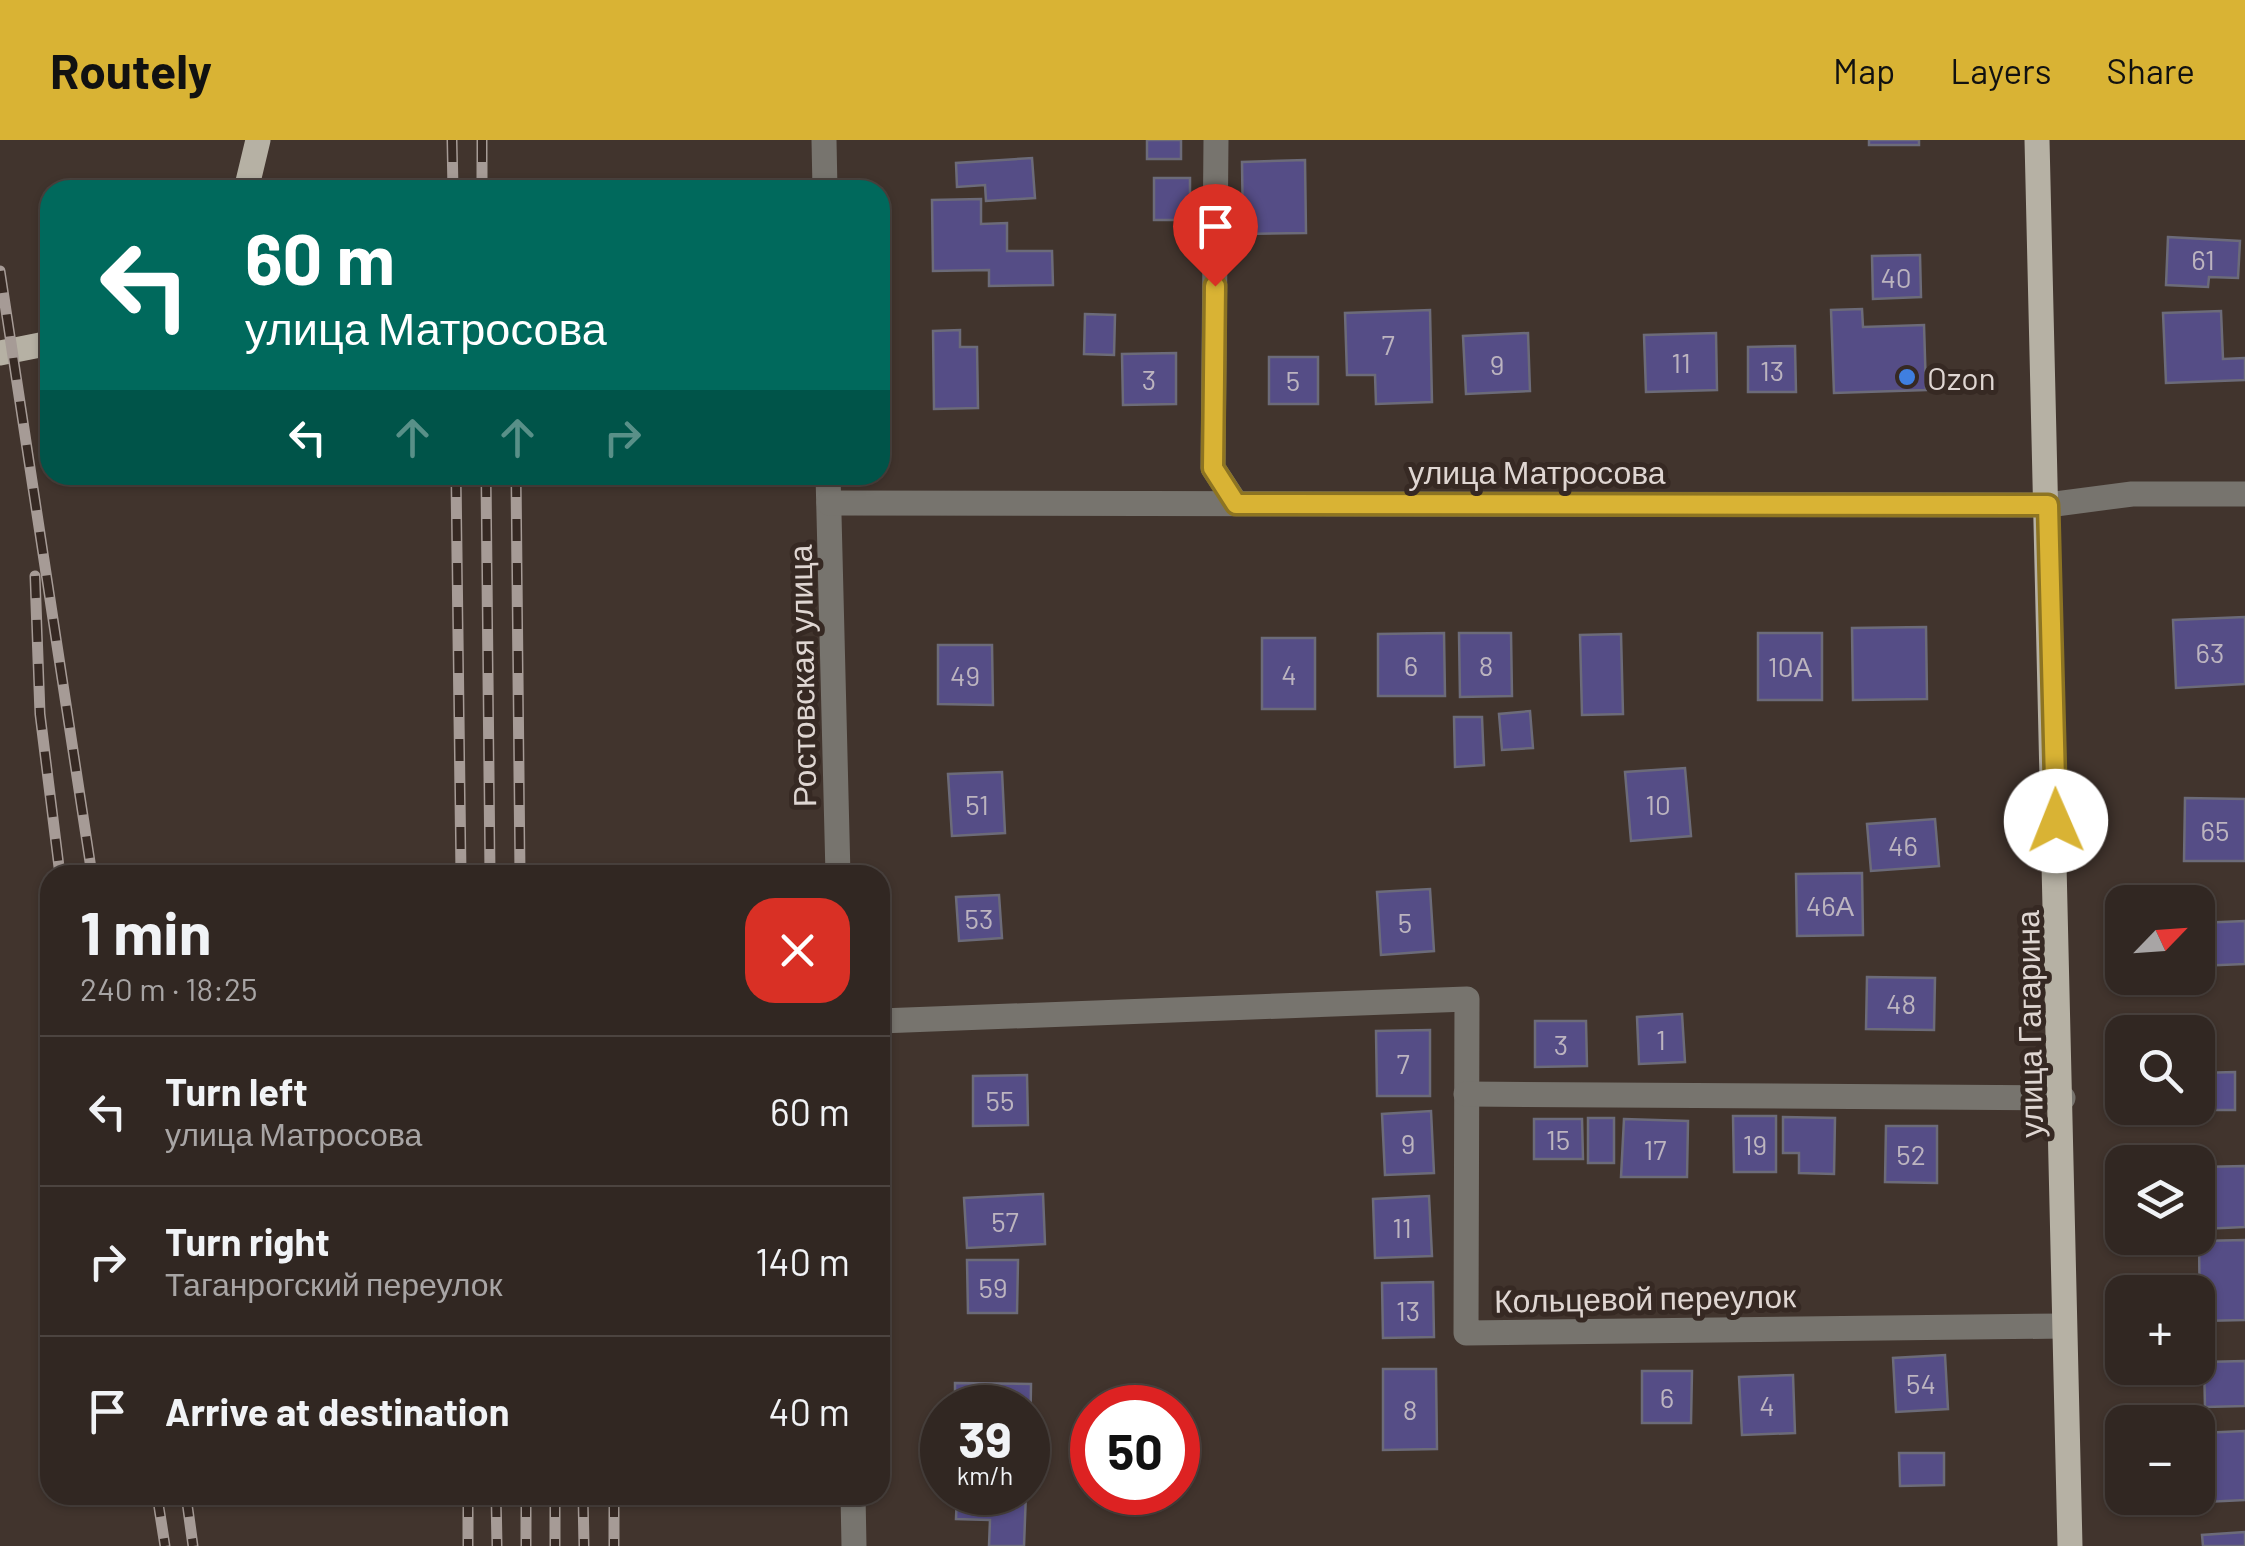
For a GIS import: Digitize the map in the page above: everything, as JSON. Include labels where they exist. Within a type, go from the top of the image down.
[{"type":"main road","points":[[248,180],[258,140]]},
{"type":"main road","name":"улица Гагарина","points":[[2037,140],[2070,1546]]},
{"type":"main road","points":[[0,353],[40,345]]},
{"type":"street","points":[[824,140],[824,180]]},
{"type":"street","points":[[1216,140],[1213,468],[1236,504]]},
{"type":"street","name":"Ростовская улица","points":[[828,485],[838,865]]},
{"type":"street","name":"улица Матросова","points":[[829,503],[2048,505],[2132,494],[2245,494]]},
{"type":"street","name":"Кольцевой переулок","points":[[890,1020],[1467,998],[1466,1333],[2064,1326]]},
{"type":"street","points":[[1466,1094],[2062,1098]]},
{"type":"street","points":[[853,1505],[854,1546]]},
{"type":"building","points":[[1147,140],[1181,140],[1181,159],[1147,159]]},
{"type":"building","points":[[1869,140],[1919,140],[1919,145],[1869,145]]},
{"type":"building","points":[[1032,158],[1035,198],[986,201],[985,185],[957,187],[956,163]]},
{"type":"building","points":[[1305,160],[1306,233],[1243,234],[1242,162]]},
{"type":"building","points":[[1154,178],[1190,178],[1190,220],[1154,220]]},
{"type":"building","points":[[981,199],[981,224],[1007,223],[1007,251],[1052,251],[1053,285],[989,286],[989,270],[933,271],[932,200]]},
{"type":"building","points":[[2168,237],[2240,241],[2238,278],[2209,277],[2208,287],[2166,285]]},
{"type":"building","points":[[1920,255],[1921,297],[1873,299],[1872,256]]},
{"type":"building","points":[[1862,309],[1863,327],[1924,325],[1926,390],[1834,393],[1831,310]]},
{"type":"building","points":[[1430,310],[1432,402],[1376,404],[1375,375],[1347,375],[1345,313]]},
{"type":"building","points":[[2221,311],[2223,359],[2245,358],[2245,380],[2166,383],[2163,313]]},
{"type":"building","points":[[1085,314],[1115,315],[1114,355],[1084,354]]},
{"type":"building","points":[[960,330],[960,347],[977,347],[978,408],[934,409],[933,331]]},
{"type":"building","points":[[1528,333],[1530,391],[1466,394],[1463,336]]},
{"type":"building","points":[[1716,333],[1717,390],[1646,392],[1644,335]]},
{"type":"building","points":[[1795,346],[1796,392],[1748,392],[1748,347]]},
{"type":"building","points":[[1176,353],[1176,404],[1123,405],[1122,354]]},
{"type":"building","points":[[1269,357],[1318,357],[1318,404],[1269,404]]},
{"type":"building","points":[[2245,617],[2245,684],[2176,688],[2173,620]]},
{"type":"building","points":[[1926,627],[1927,699],[1853,700],[1852,628]]},
{"type":"building","points":[[1444,633],[1445,696],[1378,696],[1378,634]]},
{"type":"building","points":[[1459,633],[1511,633],[1512,696],[1460,697]]},
{"type":"building","points":[[1758,633],[1822,633],[1822,700],[1758,700]]},
{"type":"building","points":[[1621,634],[1623,714],[1582,715],[1580,635]]},
{"type":"building","points":[[1262,638],[1315,638],[1315,709],[1262,709]]},
{"type":"building","points":[[938,645],[992,645],[993,705],[938,704]]},
{"type":"building","points":[[1530,711],[1533,748],[1502,750],[1499,714]]},
{"type":"building","points":[[1454,717],[1482,717],[1484,765],[1455,767]]},
{"type":"building","points":[[1685,768],[1691,836],[1631,841],[1625,772]]},
{"type":"building","points":[[1002,772],[1005,833],[952,836],[948,774]]},
{"type":"building","points":[[2185,798],[2245,799],[2245,861],[2184,861]]},
{"type":"building","points":[[1935,819],[1939,866],[1871,871],[1867,824]]},
{"type":"building","points":[[1862,873],[1863,935],[1797,936],[1796,874]]},
{"type":"building","points":[[1430,889],[1434,951],[1381,955],[1377,892]]},
{"type":"building","points":[[999,895],[1002,938],[959,941],[956,897]]},
{"type":"building","points":[[2245,921],[2245,964],[2215,965],[2215,922]]},
{"type":"building","points":[[1867,977],[1935,978],[1934,1030],[1866,1029]]},
{"type":"building","points":[[1682,1014],[1685,1062],[1639,1064],[1637,1017]]},
{"type":"building","points":[[1535,1021],[1586,1021],[1587,1066],[1535,1067]]},
{"type":"building","points":[[1430,1030],[1430,1096],[1377,1096],[1376,1031]]},
{"type":"building","points":[[2235,1072],[2235,1110],[2215,1110],[2215,1073]]},
{"type":"building","points":[[1027,1075],[1028,1125],[973,1126],[973,1076]]},
{"type":"building","points":[[1431,1111],[1434,1173],[1385,1175],[1382,1114]]},
{"type":"building","points":[[1733,1116],[1776,1116],[1776,1172],[1734,1172]]},
{"type":"building","points":[[1783,1117],[1835,1118],[1834,1174],[1799,1173],[1799,1153],[1783,1153]]},
{"type":"building","points":[[1588,1118],[1614,1118],[1614,1163],[1588,1163]]},
{"type":"building","points":[[1534,1119],[1582,1119],[1583,1159],[1534,1159]]},
{"type":"building","points":[[1624,1119],[1688,1121],[1687,1177],[1621,1177]]},
{"type":"building","points":[[1886,1126],[1937,1126],[1937,1183],[1885,1182]]},
{"type":"building","points":[[2245,1166],[2245,1227],[2215,1228],[2215,1167]]},
{"type":"building","points":[[1043,1194],[1045,1244],[967,1248],[964,1198]]},
{"type":"building","points":[[1429,1196],[1432,1256],[1375,1258],[1373,1199]]},
{"type":"building","points":[[2245,1240],[2245,1320],[2215,1321],[2215,1275],[2199,1275],[2199,1255],[2215,1255],[2215,1241]]},
{"type":"building","points":[[967,1260],[1018,1260],[1017,1313],[968,1313]]},
{"type":"building","points":[[1433,1282],[1434,1337],[1383,1338],[1382,1283]]},
{"type":"building","points":[[1945,1355],[1948,1409],[1896,1412],[1893,1358]]},
{"type":"building","points":[[2245,1361],[2245,1406],[2205,1405],[2205,1385],[2215,1385],[2215,1362]]},
{"type":"building","points":[[1383,1369],[1436,1369],[1437,1449],[1383,1450]]},
{"type":"building","points":[[1642,1371],[1692,1371],[1691,1423],[1642,1423]]},
{"type":"building","points":[[1793,1375],[1795,1433],[1742,1435],[1739,1377]]},
{"type":"building","points":[[955,1383],[1031,1384],[1031,1385]]},
{"type":"building","points":[[2245,1431],[2245,1500],[2215,1502],[2215,1432]]},
{"type":"building","points":[[1899,1453],[1944,1453],[1944,1485],[1900,1486]]},
{"type":"building","points":[[956,1515],[1025,1515],[1024,1546],[989,1546],[990,1520],[956,1519]]},
{"type":"building","points":[[2245,1532],[2245,1546],[2203,1546],[2202,1535]]},
{"type":"railway","points":[[452,140],[453,180]]},
{"type":"railway","points":[[482,140],[482,180]]},
{"type":"railway","points":[[0,271],[90,865]]},
{"type":"railway","points":[[456,485],[461,865]]},
{"type":"railway","points":[[486,485],[490,865]]},
{"type":"railway","points":[[516,485],[520,865]]},
{"type":"railway","points":[[35,576],[40,714],[59,865]]},
{"type":"railway","points":[[159,1505],[165,1546]]},
{"type":"railway","points":[[187,1505],[193,1546]]},
{"type":"railway","points":[[468,1505],[468,1546]]},
{"type":"railway","points":[[496,1505],[497,1546]]},
{"type":"railway","points":[[526,1505],[526,1546]]},
{"type":"railway","points":[[555,1505],[555,1546]]},
{"type":"railway","points":[[583,1505],[584,1546]]},
{"type":"railway","points":[[614,1505],[614,1546]]},
{"type":"place","name":"Ozon","points":[[1907,377]]},
{"type":"route","points":[[1215,286],[1213,468],[1236,504],[2048,505],[2056,821]]}]
